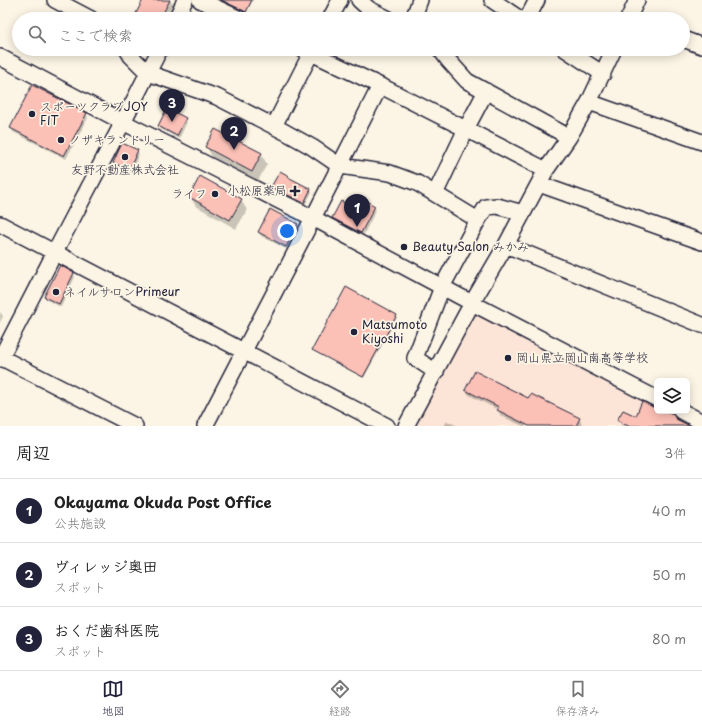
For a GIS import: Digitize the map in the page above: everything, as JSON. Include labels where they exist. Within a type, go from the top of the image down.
[{"type":"street","points":[[55,0],[78,12]]},
{"type":"street","points":[[179,12],[185,0]]},
{"type":"street","points":[[200,0],[225,12]]},
{"type":"street","points":[[334,12],[340,0]]},
{"type":"street","points":[[359,0],[376,12]]},
{"type":"street","points":[[416,12],[420,0]]},
{"type":"street","points":[[492,0],[510,12]]},
{"type":"street","points":[[531,12],[537,0]]},
{"type":"street","points":[[631,12],[637,0]]},
{"type":"street","points":[[690,42],[702,46]]},
{"type":"street","points":[[131,56],[148,72],[217,97],[274,126],[340,166],[390,172],[417,183],[478,220]]},
{"type":"street","points":[[135,426],[0,358],[156,56]]},
{"type":"street","points":[[274,126],[306,56]]},
{"type":"street","points":[[321,56],[546,170]]},
{"type":"street","points":[[445,56],[467,81],[569,138]]},
{"type":"street","points":[[576,56],[603,74]]},
{"type":"street","points":[[406,426],[546,170],[569,138],[589,102],[611,56]]},
{"type":"street","points":[[0,57],[123,122],[313,218],[472,303],[654,396]]},
{"type":"street","points":[[205,426],[380,86]]},
{"type":"street","points":[[435,194],[486,91]]},
{"type":"street","points":[[589,102],[702,142]]},
{"type":"street","points":[[539,184],[702,242]]},
{"type":"street","points":[[436,372],[415,358],[442,287],[478,220],[486,207],[497,206],[523,213]]},
{"type":"street","points":[[0,224],[387,426]]},
{"type":"street","points":[[506,245],[702,324]]},
{"type":"street","points":[[687,414],[702,422]]},
{"type":"shaded area","name":"岡山県立岡山南高等学校","points":[[476,311],[654,403],[654,414],[675,414],[698,426],[412,426]]},
{"type":"building","points":[[143,0],[170,0],[164,12],[137,12]]},
{"type":"building","points":[[221,0],[252,0],[246,12]]},
{"type":"building","points":[[32,85],[87,113],[64,156],[10,128]]},
{"type":"building","points":[[167,108],[186,118],[177,136],[158,126]]},
{"type":"building","points":[[215,129],[262,153],[252,172],[205,147]]},
{"type":"building","name":"友野不動産株式会社","points":[[122,143],[138,150],[129,170],[113,163]]},
{"type":"building","points":[[280,171],[311,189],[304,203],[271,187]]},
{"type":"building","points":[[200,176],[242,199],[230,220],[189,197]]},
{"type":"building","points":[[359,197],[375,206],[361,233],[332,218],[341,201],[353,207]]},
{"type":"building","points":[[270,209],[298,224],[286,247],[258,232]]},
{"type":"building","points":[[60,265],[74,273],[59,304],[44,297]]},
{"type":"building","name":"Matsumoto Kiyoshi","points":[[346,287],[397,315],[363,377],[312,350]]},
{"type":"building","points":[[475,371],[528,398],[531,394],[580,418],[576,426],[529,426],[497,410],[499,407],[465,390]]},
{"type":"building","points":[[642,401],[654,407],[654,414],[673,414],[676,419],[690,426],[628,426],[617,420],[623,410],[636,416]]},
{"type":"place","name":"スポーツクラブJOY FIT","points":[[32,114]]},
{"type":"place","name":"おくだ歯科医院","points":[[172,122]]},
{"type":"place","name":"ノザキランドリー","points":[[61,140]]},
{"type":"place","name":"ヴィレッジ奥田","points":[[234,150]]},
{"type":"place","name":"友野不動産株式会社","points":[[125,157]]},
{"type":"place","name":"小松原薬局","points":[[295,191]]},
{"type":"place","name":"ライフ","points":[[215,194]]},
{"type":"place","name":"Okayama Okuda Post Office","points":[[357,227]]},
{"type":"place","name":"Beauty Salon みかみ","points":[[404,247]]},
{"type":"place","name":"ネイルサロンPrimeur","points":[[56,292]]},
{"type":"place","name":"Matsumoto Kiyoshi","points":[[354,332]]},
{"type":"place","name":"岡山県立岡山南高等学校","points":[[508,358]]}]
